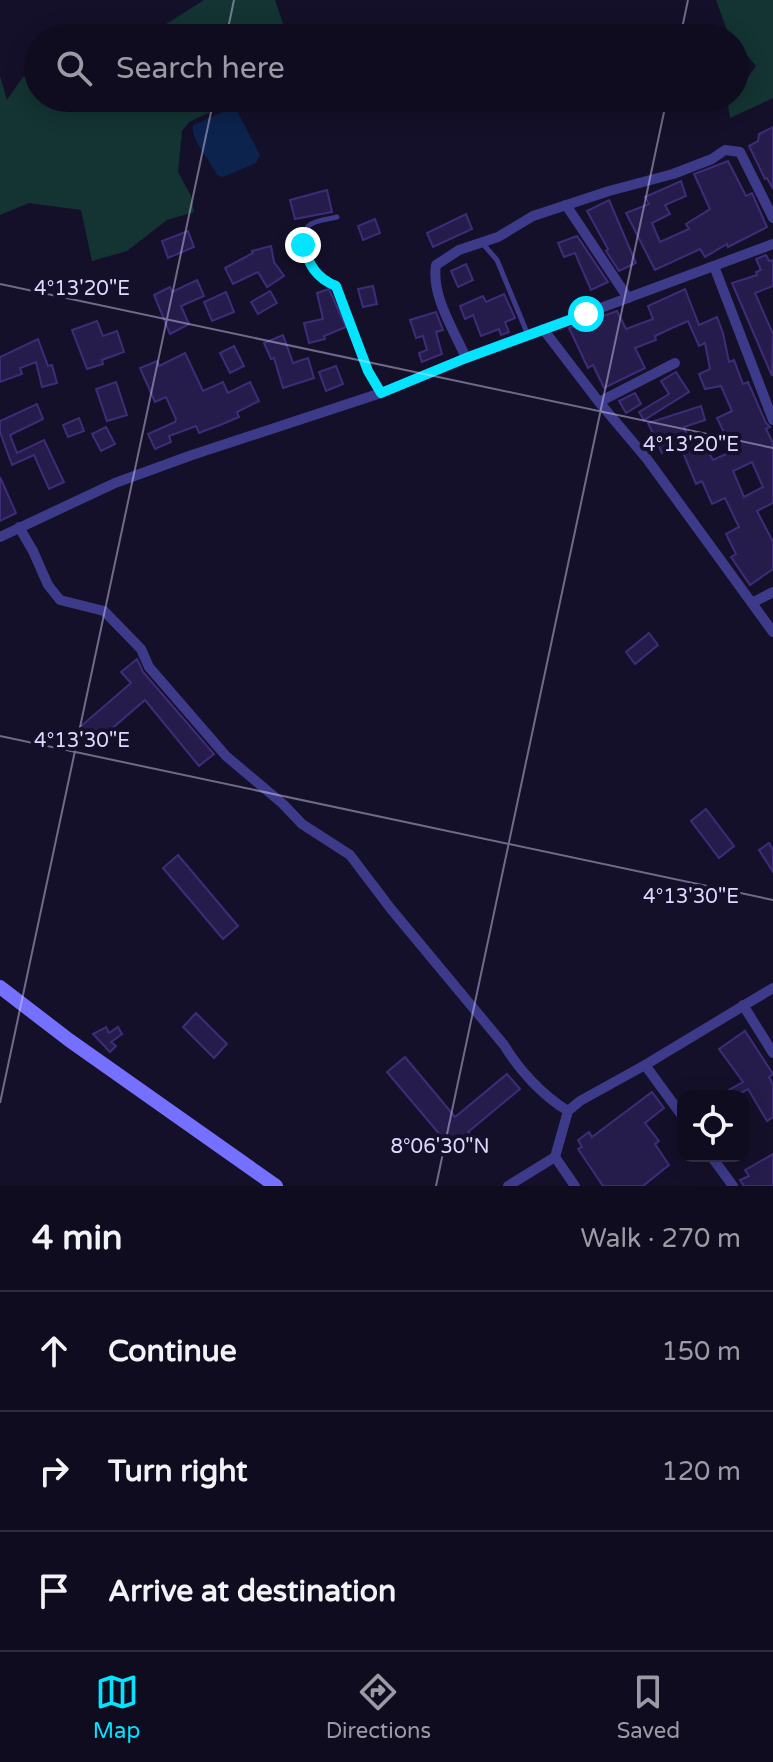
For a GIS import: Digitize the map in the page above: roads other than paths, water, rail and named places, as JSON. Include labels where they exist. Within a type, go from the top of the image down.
[{"type":"main road","points":[[0,987],[69,1040],[276,1186]]},
{"type":"street","points":[[466,358],[438,295],[434,278],[436,265],[459,250],[483,244],[533,216],[673,174],[712,159],[725,150],[740,152],[773,218]]},
{"type":"street","points":[[566,205],[628,298]]},
{"type":"street","points":[[0,537],[115,483],[381,393],[466,358],[773,244]]},
{"type":"street","points":[[714,266],[773,420]]},
{"type":"street","points":[[543,329],[647,459],[773,632]]},
{"type":"street","points":[[599,402],[675,363]]},
{"type":"street","points":[[19,527],[48,585],[60,600],[104,611],[122,633],[141,649],[149,667],[226,756],[302,824],[350,855],[504,1045],[513,1061],[556,1104],[568,1111]]},
{"type":"street","points":[[752,603],[773,592]]},
{"type":"street","points":[[508,1186],[555,1157],[568,1111],[580,1101],[773,988]]},
{"type":"street","points":[[743,1005],[773,1053]]},
{"type":"street","points":[[645,1065],[677,1109]]},
{"type":"street","points":[[555,1157],[575,1186]]},
{"type":"street","points":[[715,1162],[733,1186]]},
{"type":"lane","points":[[337,217],[311,224],[304,233],[303,245],[309,263],[321,280],[336,286],[368,371],[381,393]]},
{"type":"lane","points":[[483,244],[497,260],[528,335]]},
{"type":"water","points":[[223,112],[238,112],[260,155],[256,163],[223,177],[217,175],[197,143],[193,125]]}]
